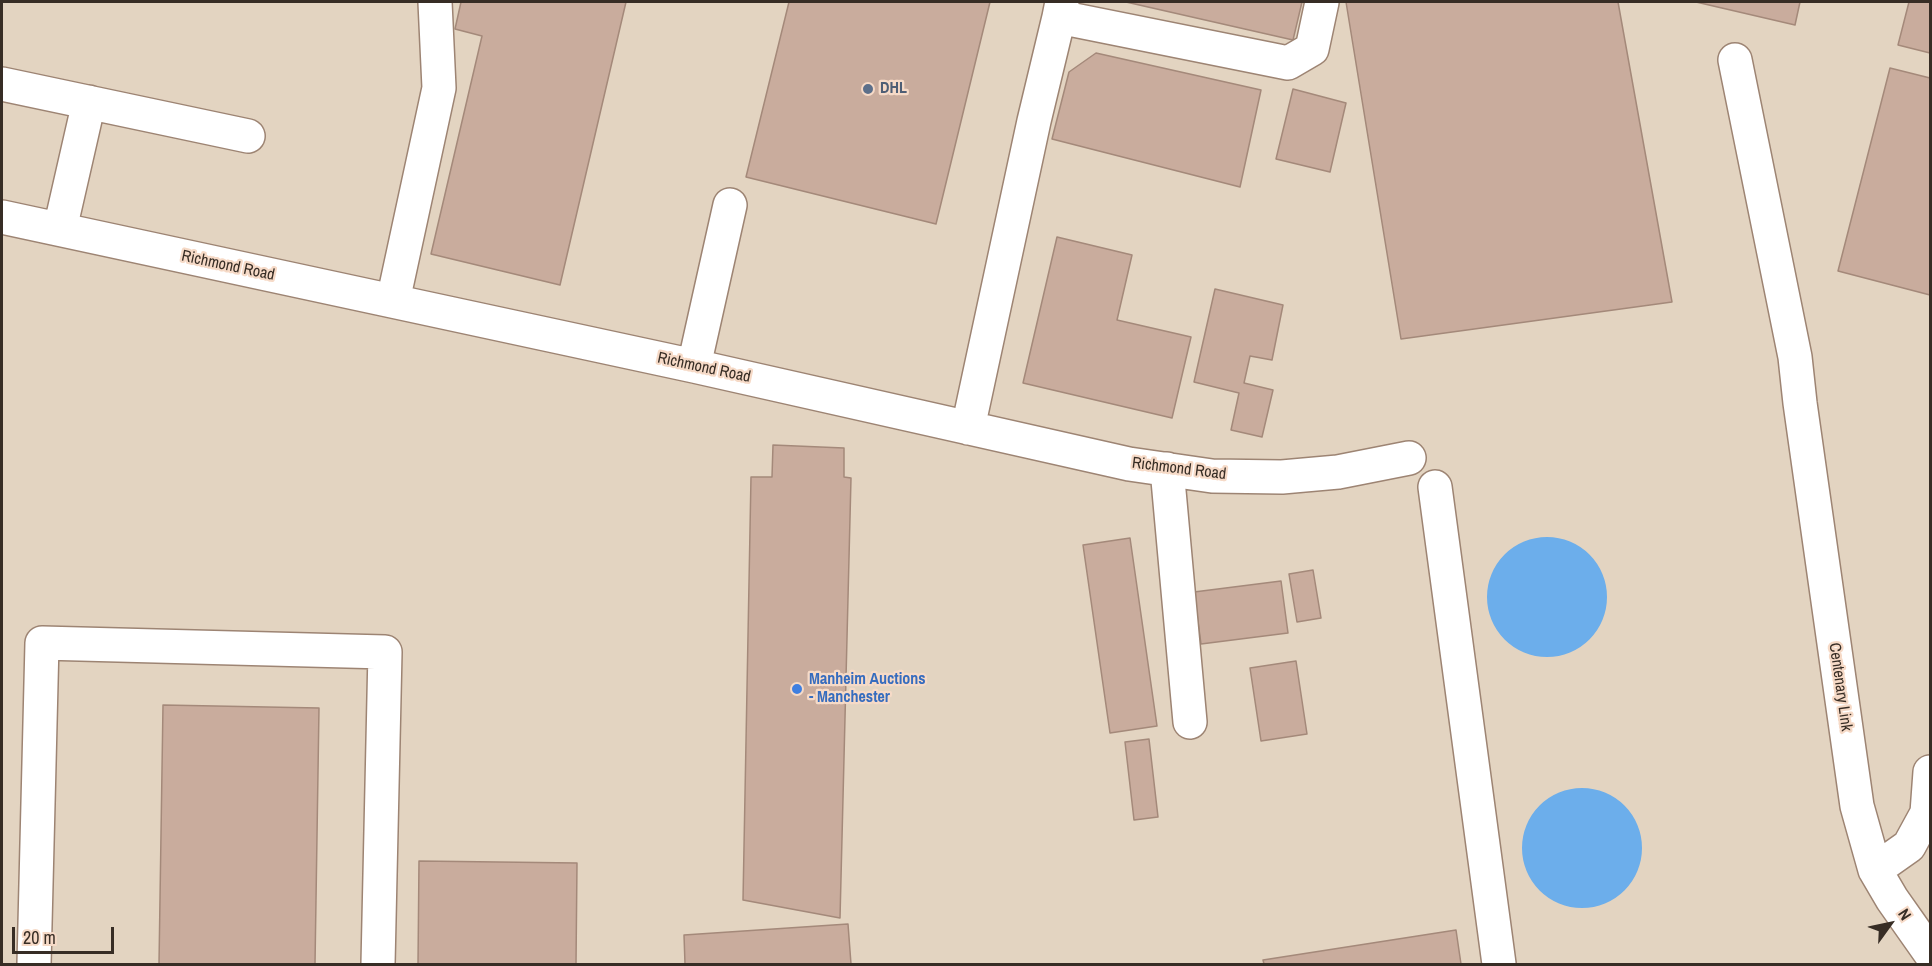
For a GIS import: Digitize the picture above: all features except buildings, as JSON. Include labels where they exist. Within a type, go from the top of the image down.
[{"type":"street","points":[[393,302],[439,88],[435,2]]},
{"type":"street","points":[[968,428],[1034,121],[1061,9],[1288,63],[1312,49],[1322,2]]},
{"type":"street","name":"Centenary Link","points":[[1735,60],[1796,357],[1800,403],[1857,806],[1875,870],[1892,899],[1930,953]]},
{"type":"street","points":[[2,84],[248,136]]},
{"type":"street","points":[[60,230],[89,102]]},
{"type":"street","points":[[694,366],[730,205]]},
{"type":"street","name":"Richmond Road","points":[[2,217],[694,366],[1129,464],[1212,476],[1282,477],[1338,472],[1409,458]]},
{"type":"street","points":[[1167,470],[1190,722]]},
{"type":"street","points":[[1436,487],[1499,964]]},
{"type":"street","points":[[34,964],[42,643],[385,652],[378,964]]},
{"type":"street","points":[[1875,870],[1920,851],[1927,813],[1930,772]]},
{"type":"shaded area","points":[[2,2],[1930,2],[1930,964],[2,964]]},
{"type":"water","points":[[1547,537],[1570,542],[1589,555],[1602,574],[1607,597],[1602,620],[1589,639],[1570,652],[1547,657],[1524,652],[1505,639],[1492,620],[1487,597],[1492,574],[1505,555],[1524,542]]},
{"type":"water","points":[[1582,788],[1605,792],[1624,806],[1638,825],[1642,848],[1638,871],[1624,890],[1605,904],[1582,908],[1559,904],[1540,890],[1526,871],[1522,848],[1526,825],[1540,806],[1559,792]]},
{"type":"place","name":"DHL","points":[[868,89]]},
{"type":"place","name":"Manheim Auctions - Manchester","points":[[797,689]]}]
